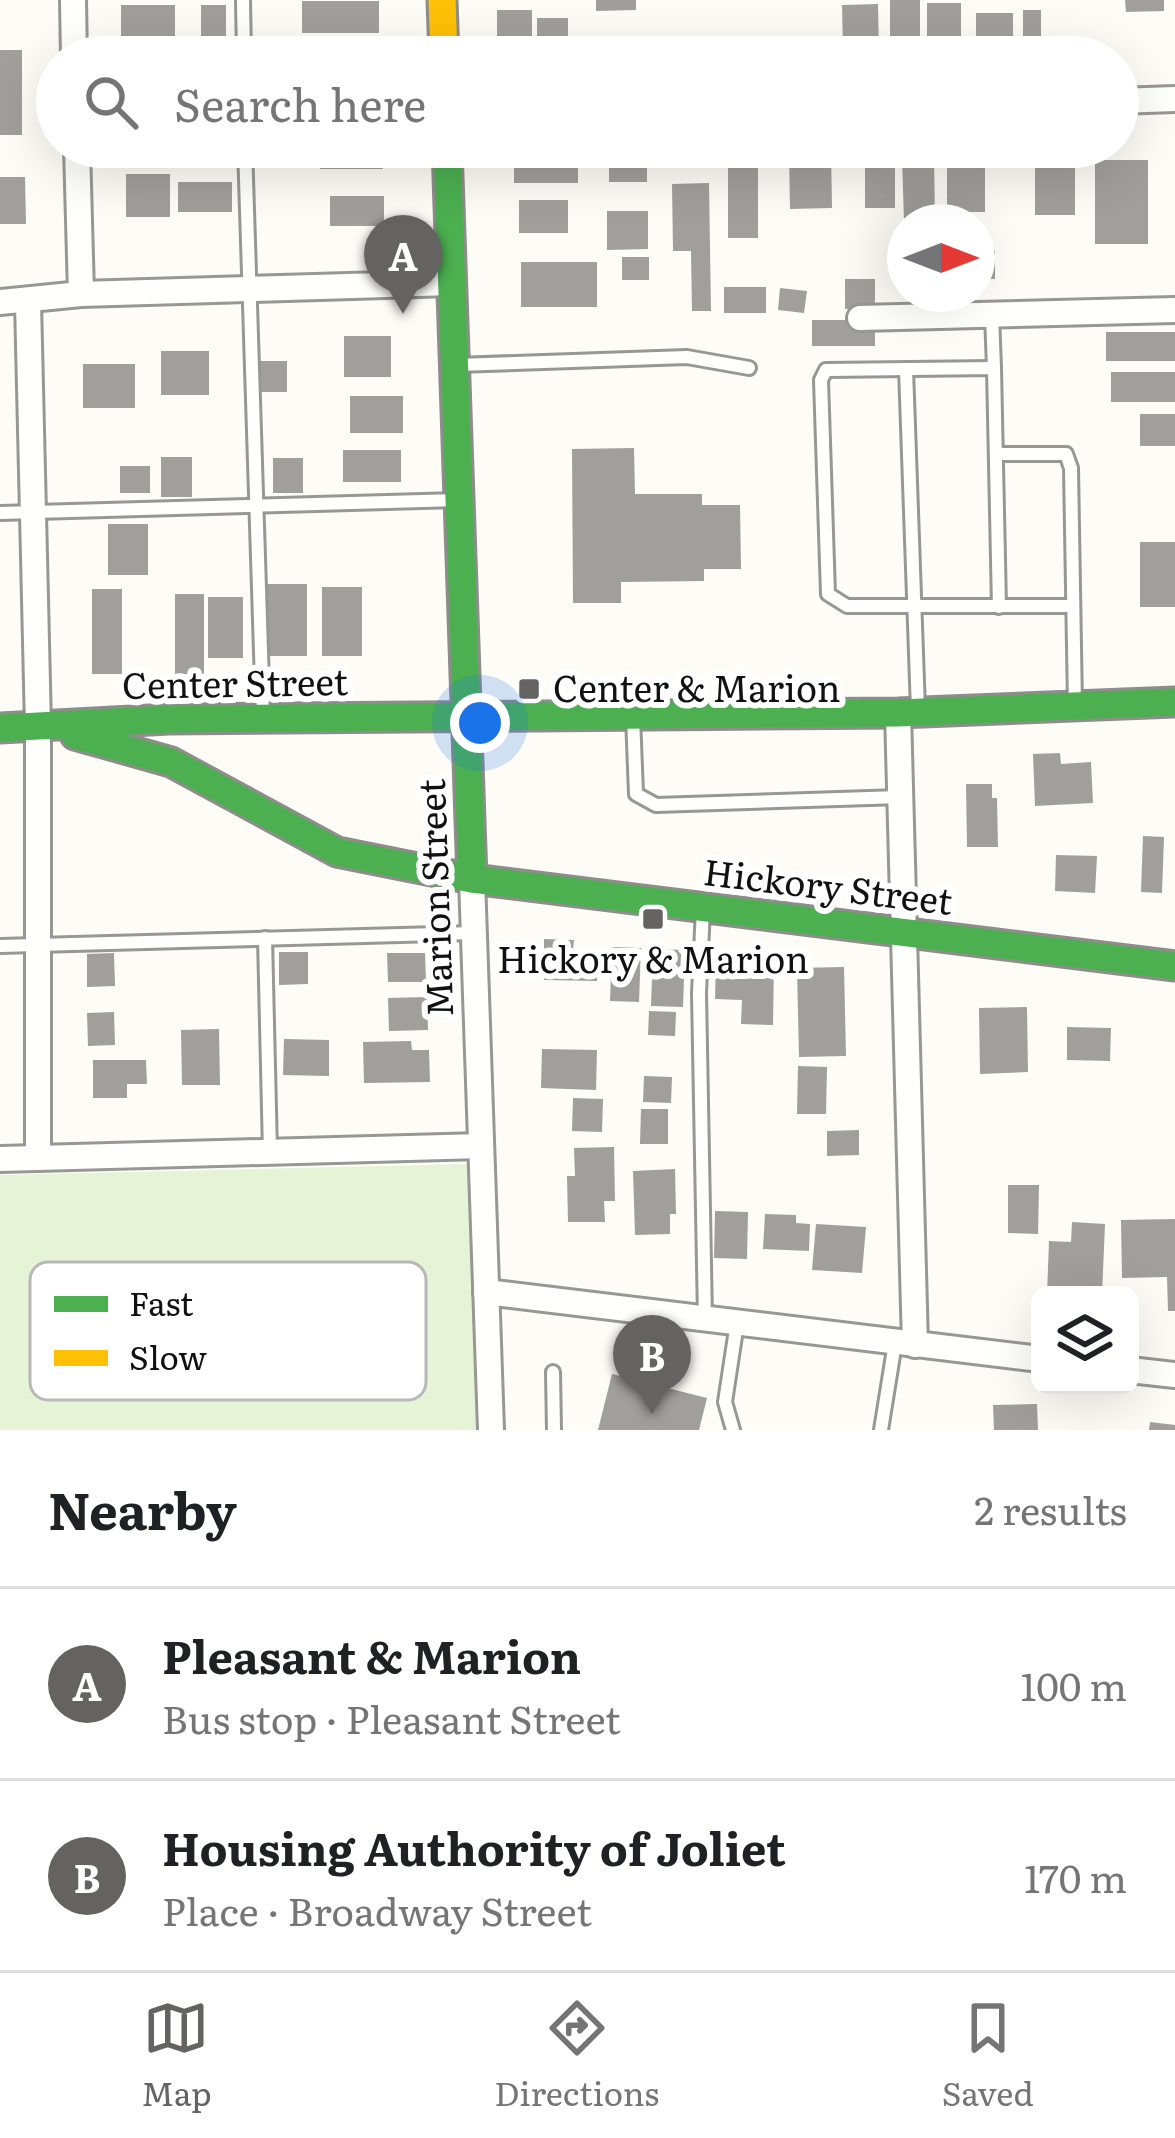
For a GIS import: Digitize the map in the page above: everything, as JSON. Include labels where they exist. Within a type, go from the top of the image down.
[{"type":"street","points":[[73,0],[74,36]]},
{"type":"street","points":[[442,0],[443,36]]},
{"type":"street","points":[[1139,100],[1175,99]]},
{"type":"street","points":[[78,168],[81,294]]},
{"type":"street","name":"Marion Street","points":[[448,168],[491,1430]]},
{"type":"street","points":[[0,302],[81,294],[452,283]]},
{"type":"street","points":[[28,302],[38,726],[38,1158]]},
{"type":"street","points":[[860,318],[1175,310]]},
{"type":"street","name":"Center Street","points":[[38,726],[263,718],[908,713],[1175,702]]},
{"type":"street","points":[[905,1344],[907,932],[902,797],[908,713]]},
{"type":"street","points":[[0,728],[38,726]]},
{"type":"street","name":"Center Street","points":[[38,726],[170,761],[338,852],[472,880]]},
{"type":"street","name":"Hickory Street","points":[[472,880],[1175,966]]},
{"type":"street","points":[[0,1159],[481,1146]]},
{"type":"street","points":[[486,1292],[1031,1359]]},
{"type":"street","points":[[1139,1371],[1175,1375]]},
{"type":"lane","points":[[243,0],[244,36]]},
{"type":"lane","points":[[245,168],[263,718]]},
{"type":"lane","points":[[992,314],[999,607]]},
{"type":"lane","points":[[454,365],[687,357],[749,368]]},
{"type":"lane","points":[[994,368],[826,370],[821,380],[828,594],[848,606],[1073,606]]},
{"type":"lane","points":[[906,369],[914,606],[908,713]]},
{"type":"lane","points":[[996,454],[1066,454],[1071,468],[1075,706]]},
{"type":"lane","points":[[0,513],[459,500]]},
{"type":"lane","points":[[633,715],[636,794],[656,805],[902,797]]},
{"type":"lane","points":[[703,908],[699,993],[705,1319]]},
{"type":"lane","points":[[0,946],[474,933]]},
{"type":"lane","points":[[265,938],[270,1152]]},
{"type":"lane","points":[[733,1430],[725,1402],[737,1323]]},
{"type":"lane","points":[[881,1430],[905,1344]]},
{"type":"lane","points":[[553,1372],[554,1430]]},
{"type":"green space","points":[[468,1164],[476,1430],[0,1430],[0,1175]]},
{"type":"building","points":[[596,0],[636,0],[636,10],[596,11]]},
{"type":"building","points":[[890,0],[920,0],[920,36],[890,36]]},
{"type":"building","points":[[1125,0],[1164,0],[1164,11],[1126,12]]},
{"type":"building","points":[[302,1],[379,1],[379,33],[302,33]]},
{"type":"building","points":[[927,3],[961,3],[961,36],[927,36]]},
{"type":"building","points":[[878,4],[879,36],[843,36],[842,5]]},
{"type":"building","points":[[121,5],[175,5],[175,36],[121,36]]},
{"type":"building","points":[[201,5],[226,5],[226,36],[201,36]]},
{"type":"building","points":[[497,10],[532,10],[532,36],[497,36]]},
{"type":"building","points":[[1023,10],[1041,10],[1041,36],[1023,36]]},
{"type":"building","points":[[976,13],[1013,13],[1013,36],[976,36]]},
{"type":"building","points":[[537,18],[568,18],[568,36],[537,36]]},
{"type":"building","points":[[0,50],[22,50],[22,135],[0,135]]},
{"type":"building","points":[[1139,160],[1148,160],[1148,244],[1095,244],[1095,168],[1139,168]]},
{"type":"building","points":[[514,168],[578,168],[578,183],[514,183]]},
{"type":"building","points":[[609,168],[647,168],[647,182],[609,182]]},
{"type":"building","points":[[728,168],[758,168],[758,238],[728,238]]},
{"type":"building","points":[[789,168],[831,168],[832,208],[790,209]]},
{"type":"building","points":[[865,168],[895,168],[895,204],[865,208]]},
{"type":"building","points":[[902,168],[934,168],[935,204],[903,204]]},
{"type":"building","points":[[947,168],[985,168],[985,204],[947,204]]},
{"type":"building","points":[[1035,168],[1075,168],[1075,215],[1035,215]]},
{"type":"building","points":[[126,174],[170,174],[170,217],[126,217]]},
{"type":"building","points":[[0,177],[25,177],[26,224],[0,224]]},
{"type":"building","points":[[178,182],[232,182],[232,212],[178,212]]},
{"type":"building","points":[[709,183],[711,311],[692,311],[691,251],[673,251],[672,184]]},
{"type":"building","points":[[330,196],[384,196],[384,226],[330,226]]},
{"type":"building","points":[[519,200],[568,200],[568,233],[519,233]]},
{"type":"building","points":[[607,211],[648,211],[648,249],[607,250]]},
{"type":"building","points":[[622,257],[649,257],[649,280],[622,280]]},
{"type":"building","points":[[521,262],[597,262],[597,307],[521,307]]},
{"type":"building","points":[[845,279],[875,279],[875,309],[845,309]]},
{"type":"building","points":[[724,287],[766,287],[766,313],[724,313]]},
{"type":"building","points":[[780,288],[807,291],[804,313],[778,310]]},
{"type":"building","points":[[812,320],[875,320],[875,346],[812,346]]},
{"type":"building","points":[[1106,332],[1175,332],[1175,361],[1106,361]]},
{"type":"building","points":[[344,336],[391,336],[391,377],[344,377]]},
{"type":"building","points":[[161,351],[209,351],[209,395],[161,395]]},
{"type":"building","points":[[257,361],[287,361],[287,392],[257,392]]},
{"type":"building","points":[[83,364],[135,364],[135,408],[83,408]]},
{"type":"building","points":[[1111,372],[1175,372],[1175,402],[1111,402]]},
{"type":"building","points":[[350,396],[403,396],[403,433],[350,433]]},
{"type":"building","points":[[1140,414],[1175,414],[1175,446],[1140,446]]},
{"type":"building","points":[[634,448],[635,494],[702,494],[702,505],[740,505],[741,569],[704,569],[704,581],[621,582],[621,603],[573,603],[572,449]]},
{"type":"building","points":[[343,450],[401,450],[401,482],[343,482]]},
{"type":"building","points":[[161,457],[192,457],[192,497],[161,497]]},
{"type":"building","points":[[273,458],[303,458],[303,493],[273,493]]},
{"type":"building","points":[[120,466],[150,466],[150,493],[120,493]]},
{"type":"building","points":[[108,524],[148,524],[148,575],[108,575]]},
{"type":"building","points":[[1140,542],[1175,542],[1175,607],[1140,607]]},
{"type":"building","points":[[267,584],[307,584],[307,656],[267,656]]},
{"type":"building","points":[[322,587],[362,587],[362,656],[322,656]]},
{"type":"building","points":[[92,589],[122,589],[122,674],[92,674]]},
{"type":"building","points":[[175,594],[204,594],[204,674],[175,674]]},
{"type":"building","points":[[208,597],[243,597],[243,658],[208,658]]},
{"type":"building","points":[[1060,753],[1061,764],[1091,762],[1093,803],[1035,806],[1033,754]]},
{"type":"building","points":[[966,784],[992,784],[992,798],[997,798],[998,847],[967,847]]},
{"type":"building","points":[[1143,836],[1164,837],[1162,893],[1141,892]]},
{"type":"building","points":[[1056,855],[1097,856],[1095,893],[1055,891]]},
{"type":"building","points":[[544,939],[574,940],[573,950],[598,951],[597,981],[544,980]]},
{"type":"building","points":[[612,947],[641,948],[639,1002],[610,1001]]},
{"type":"building","points":[[653,949],[685,950],[683,1007],[651,1006]]},
{"type":"building","points":[[279,952],[308,952],[308,984],[279,985]]},
{"type":"building","points":[[114,953],[115,986],[87,987],[87,954]]},
{"type":"building","points":[[387,953],[425,953],[426,982],[388,982]]},
{"type":"building","points":[[716,959],[774,960],[773,1025],[741,1024],[742,1000],[715,999]]},
{"type":"building","points":[[844,967],[846,1056],[799,1057],[797,968]]},
{"type":"building","points":[[427,997],[428,1030],[389,1031],[388,998]]},
{"type":"building","points":[[1027,1007],[1028,1072],[980,1074],[979,1008]]},
{"type":"building","points":[[649,1011],[676,1012],[675,1036],[648,1035]]},
{"type":"building","points":[[114,1012],[115,1045],[88,1046],[87,1013]]},
{"type":"building","points":[[1067,1027],[1111,1028],[1110,1061],[1067,1060]]},
{"type":"building","points":[[219,1029],[220,1085],[182,1085],[181,1030]]},
{"type":"building","points":[[284,1039],[329,1040],[329,1076],[283,1075]]},
{"type":"building","points":[[411,1041],[412,1050],[429,1050],[430,1082],[364,1083],[363,1042]]},
{"type":"building","points":[[542,1049],[597,1050],[596,1090],[541,1088]]},
{"type":"building","points":[[93,1060],[146,1060],[147,1084],[127,1084],[127,1098],[93,1098]]},
{"type":"building","points":[[798,1066],[827,1067],[826,1114],[797,1114]]},
{"type":"building","points":[[644,1076],[672,1077],[671,1103],[643,1102]]},
{"type":"building","points":[[573,1098],[603,1099],[602,1132],[572,1131]]},
{"type":"building","points":[[641,1109],[668,1109],[668,1144],[640,1144]]},
{"type":"building","points":[[859,1130],[859,1155],[827,1156],[827,1131]]},
{"type":"building","points":[[614,1147],[615,1201],[604,1201],[605,1222],[568,1222],[567,1176],[575,1176],[574,1148]]},
{"type":"building","points":[[675,1169],[676,1214],[670,1214],[670,1234],[635,1235],[633,1171]]},
{"type":"building","points":[[1008,1185],[1039,1185],[1038,1234],[1008,1233]]},
{"type":"building","points":[[715,1211],[748,1212],[747,1259],[714,1258]]},
{"type":"building","points":[[765,1214],[796,1215],[796,1223],[810,1224],[809,1251],[763,1249]]},
{"type":"building","points":[[1175,1219],[1175,1311],[1168,1311],[1167,1277],[1122,1278],[1121,1220]]},
{"type":"building","points":[[1072,1222],[1105,1224],[1102,1286],[1047,1286],[1049,1241],[1071,1242]]},
{"type":"building","points":[[816,1224],[866,1227],[862,1273],[812,1270]]},
{"type":"building","points":[[612,1374],[707,1398],[699,1430],[598,1430]]},
{"type":"building","points":[[1037,1404],[1038,1430],[994,1430],[993,1405]]},
{"type":"building","points":[[1150,1422],[1175,1425],[1175,1430],[1149,1430]]},
{"type":"traffic: fast","points":[[448,168],[472,879]]},
{"type":"traffic: fast","points":[[0,728],[169,719],[898,713],[1175,702]]},
{"type":"traffic: fast","points":[[75,735],[171,762],[337,852],[472,879],[1175,966]]},
{"type":"traffic: slow","points":[[442,0],[443,36]]},
{"type":"place","name":"Pleasant & Marion","points":[[403,314]]},
{"type":"place","name":"Center & Marion","points":[[529,689]]},
{"type":"place","name":"Hickory & Marion","points":[[653,919]]},
{"type":"place","name":"Housing Authority of Joliet","points":[[652,1414]]}]
